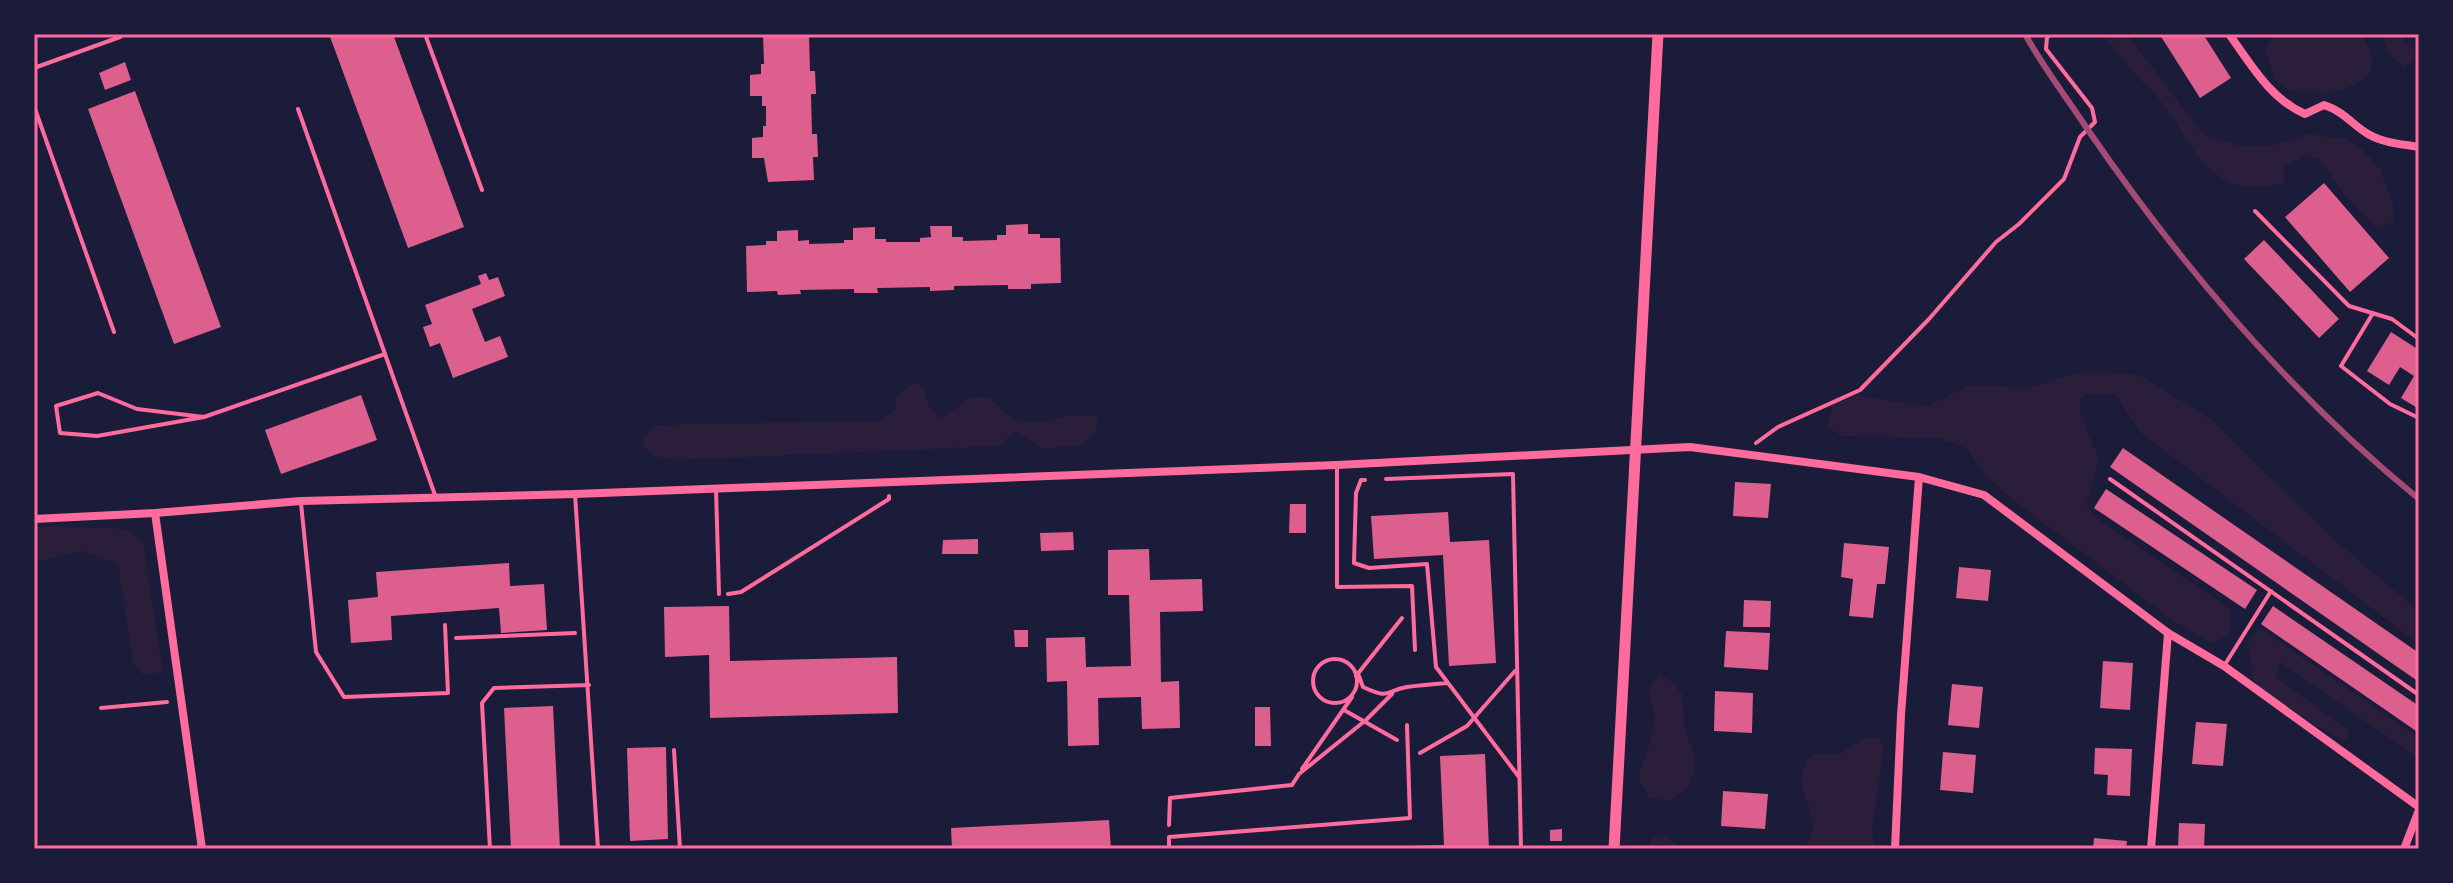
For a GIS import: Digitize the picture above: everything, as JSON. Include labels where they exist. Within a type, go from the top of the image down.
[{"type":"street","points":[[1614,849],[1658,34]]},
{"type":"street","points":[[2229,34],[2262,80],[2289,107],[2305,114],[2324,105],[2340,110],[2366,133],[2387,142],[2419,147]]},
{"type":"street","points":[[34,519],[301,501],[575,494],[1337,465],[1690,447],[1919,477],[1984,495],[2168,633],[2224,666],[2419,808],[2404,849]]},
{"type":"street","points":[[1895,849],[1901,715],[1919,477]]},
{"type":"street","points":[[155,513],[202,849]]},
{"type":"street","points":[[2151,849],[2168,633]]},
{"type":"lane","points":[[34,68],[121,34]]},
{"type":"lane","points":[[425,34],[482,190]]},
{"type":"lane","points":[[34,106],[114,332]]},
{"type":"lane","points":[[298,109],[436,498]]},
{"type":"lane","points":[[2255,211],[2349,306],[2392,319],[2419,339]]},
{"type":"lane","points":[[2373,313],[2341,366],[2390,404],[2419,418]]},
{"type":"lane","points":[[204,417],[137,409],[98,393],[56,406],[60,433],[97,436],[204,417],[385,354]]},
{"type":"lane","points":[[1337,465],[1337,587],[1412,586],[1415,650]]},
{"type":"lane","points":[[2110,479],[2419,695]]},
{"type":"lane","points":[[716,487],[719,594]]},
{"type":"lane","points":[[575,494],[598,849]]},
{"type":"lane","points":[[301,501],[316,652],[344,697],[448,693],[445,625]]},
{"type":"lane","points":[[2224,666],[2271,591]]},
{"type":"lane","points":[[490,849],[482,703],[494,688],[589,685]]},
{"type":"lane","points":[[1169,849],[1169,837],[1410,818],[1407,725]]},
{"type":"lane","points":[[674,750],[680,849]]},
{"type":"lane","points":[[881,849],[920,848]]},
{"type":"path","points":[[1741,454],[1778,427],[1860,390],[1919,330],[1996,242],[2019,224],[2064,179],[2080,137],[2095,122],[2092,108],[2046,49],[2047,37],[2052,34]]},
{"type":"path","points":[[1359,486],[1361,480],[1513,474],[1521,849]]},
{"type":"path","points":[[719,594],[741,592],[889,499],[888,481]]},
{"type":"path","points":[[1169,837],[1170,798],[1292,785],[1344,710],[1355,691],[1357,675],[1413,604]]},
{"type":"path","points":[[446,638],[585,633]]},
{"type":"path","points":[[1355,691],[1339,703],[1325,701],[1313,682],[1317,668],[1330,659],[1337,659],[1350,665],[1363,687],[1377,694],[1392,694]]},
{"type":"path","points":[[1408,761],[1467,726],[1516,670]]},
{"type":"path","points":[[1299,774],[1401,688],[1448,683]]},
{"type":"path","points":[[101,708],[181,701]]},
{"type":"path","points":[[1339,703],[1340,716]]},
{"type":"path","points":[[1344,710],[1408,747]]},
{"type":"shaded area","points":[[2102,34],[2127,34],[2203,134],[2240,146],[2272,145],[2309,134],[2345,139],[2360,147],[2380,169],[2393,204],[2393,222],[2377,229],[2343,193],[2319,159],[2305,156],[2286,165],[2283,183],[2258,187],[2237,185],[2221,178],[2195,152],[2159,99]]},
{"type":"shaded area","points":[[2272,34],[2362,34],[2372,60],[2369,73],[2361,81],[2338,90],[2312,93],[2286,89],[2275,80],[2265,49]]},
{"type":"shaded area","points":[[2381,34],[2399,34],[2415,52],[2412,62],[2404,67],[2388,53]]},
{"type":"shaded area","points":[[2086,371],[2139,375],[2211,419],[2332,538],[2419,611],[2419,644],[2141,433],[2115,394],[2085,394],[2078,408],[2099,459],[2086,505],[2099,520],[2229,608],[2229,635],[2212,644],[2171,619],[2021,506],[1987,477],[1966,448],[1938,438],[1841,436],[1827,426],[1833,404],[1845,394],[1927,406],[1970,385],[2027,388]]},
{"type":"shaded area","points":[[913,383],[923,387],[928,406],[941,419],[971,397],[990,397],[1000,408],[1021,421],[1040,422],[1079,415],[1098,418],[1094,434],[1080,446],[1042,448],[1016,431],[1000,446],[674,460],[655,456],[642,445],[644,436],[656,425],[879,421],[895,409],[897,395]]},
{"type":"shaded area","points":[[34,527],[125,529],[143,541],[163,672],[143,675],[133,664],[118,563],[80,551],[34,562]]},
{"type":"shaded area","points":[[2261,629],[2419,738],[2419,759],[2280,662],[2276,677],[2349,731],[2345,742],[2272,700],[2253,680],[2248,640]]},
{"type":"shaded area","points":[[1660,675],[1669,679],[1683,695],[1684,727],[1695,758],[1695,768],[1687,788],[1671,801],[1650,798],[1638,779],[1655,715],[1649,694],[1652,683]]},
{"type":"shaded area","points":[[1867,737],[1878,738],[1884,747],[1872,831],[1875,849],[1805,849],[1813,822],[1800,779],[1808,759],[1817,753],[1839,754]]},
{"type":"shaded area","points":[[1663,835],[1673,841],[1677,849],[1648,849],[1653,837]]},
{"type":"building","points":[[329,34],[393,34],[464,227],[408,248]]},
{"type":"building","points":[[763,34],[809,34],[810,71],[815,71],[816,94],[811,94],[812,134],[817,134],[818,157],[813,157],[814,180],[768,182],[764,158],[752,158],[752,138],[763,137],[763,126],[766,126],[766,106],[762,106],[762,96],[750,96],[750,75],[761,74],[761,64],[764,64]]},
{"type":"building","points":[[2162,34],[2203,34],[2231,78],[2200,98]]},
{"type":"building","points":[[125,62],[131,80],[105,90],[99,73]]},
{"type":"building","points":[[135,91],[221,327],[174,344],[88,109]]},
{"type":"building","points":[[2324,183],[2389,258],[2350,292],[2285,217]]},
{"type":"building","points":[[1028,224],[1028,234],[1040,234],[1040,238],[1060,238],[1061,283],[1031,284],[1031,289],[1008,289],[1008,285],[954,286],[954,290],[930,291],[930,287],[877,288],[878,293],[854,293],[854,289],[800,290],[801,294],[778,295],[777,291],[747,292],[746,246],[777,241],[777,231],[798,230],[798,241],[809,240],[809,244],[844,243],[844,240],[853,240],[853,228],[875,227],[875,239],[920,242],[920,238],[931,237],[930,226],[952,226],[952,237],[963,237],[963,241],[997,240],[997,235],[1006,235],[1006,225]]},
{"type":"building","points":[[2264,240],[2339,319],[2319,338],[2244,259]]},
{"type":"building","points":[[486,273],[489,280],[498,277],[505,296],[472,309],[485,342],[500,336],[508,357],[453,378],[440,343],[430,347],[423,327],[432,324],[425,305],[481,284],[478,276]]},
{"type":"building","points":[[2391,332],[2419,350],[2419,409],[2401,398],[2414,376],[2400,367],[2389,385],[2367,371]]},
{"type":"building","points":[[361,395],[377,440],[281,474],[265,430]]},
{"type":"building","points":[[2123,448],[2419,653],[2419,682],[2110,467]]},
{"type":"building","points":[[1735,482],[1771,484],[1768,518],[1733,516]]},
{"type":"building","points":[[2106,489],[2257,590],[2245,609],[2094,508]]},
{"type":"building","points":[[1290,504],[1306,504],[1306,533],[1289,533]]},
{"type":"building","points":[[1448,512],[1450,542],[1489,540],[1496,663],[1449,666],[1443,555],[1374,559],[1371,516]]},
{"type":"building","points":[[1073,532],[1074,550],[1041,551],[1040,533]]},
{"type":"building","points":[[978,539],[978,554],[942,554],[943,540]]},
{"type":"building","points":[[1844,543],[1889,547],[1885,584],[1877,584],[1873,618],[1849,616],[1853,579],[1841,577]]},
{"type":"building","points":[[1149,549],[1150,580],[1202,579],[1203,611],[1160,612],[1161,682],[1179,681],[1180,728],[1142,729],[1141,697],[1098,698],[1099,745],[1068,746],[1067,681],[1047,682],[1046,638],[1085,637],[1086,667],[1131,666],[1129,595],[1108,595],[1108,550]]},
{"type":"building","points":[[509,563],[510,586],[544,584],[547,630],[501,633],[499,608],[391,616],[392,640],[351,643],[348,600],[378,597],[376,572]]},
{"type":"building","points":[[1959,567],[1991,570],[1988,601],[1956,598]]},
{"type":"building","points":[[1744,600],[1771,601],[1770,627],[1743,627]]},
{"type":"building","points":[[729,606],[730,661],[897,657],[898,713],[710,718],[709,655],[665,657],[664,607]]},
{"type":"building","points":[[2273,606],[2419,706],[2419,733],[2261,624]]},
{"type":"building","points":[[1014,630],[1028,630],[1028,647],[1015,647]]},
{"type":"building","points":[[1726,631],[1770,633],[1768,670],[1724,667]]},
{"type":"building","points":[[2103,661],[2133,663],[2130,710],[2100,708]]},
{"type":"building","points":[[1952,684],[1983,687],[1979,728],[1948,725]]},
{"type":"building","points":[[1715,691],[1753,693],[1752,733],[1714,731]]},
{"type":"building","points":[[553,706],[560,849],[511,849],[504,708]]},
{"type":"building","points":[[1255,707],[1270,707],[1271,746],[1255,746]]},
{"type":"building","points":[[2196,722],[2227,724],[2223,766],[2192,764]]},
{"type":"building","points":[[666,747],[668,839],[630,841],[627,748]]},
{"type":"building","points":[[2095,748],[2132,749],[2130,796],[2107,795],[2108,775],[2094,774]]},
{"type":"building","points":[[1943,752],[1976,755],[1973,793],[1940,790]]},
{"type":"building","points":[[1485,754],[1489,849],[1405,849],[1405,846],[1444,845],[1440,756]]},
{"type":"building","points":[[1723,791],[1768,794],[1765,829],[1721,826]]},
{"type":"building","points":[[1109,820],[1111,849],[952,849],[951,828]]},
{"type":"building","points":[[2179,823],[2205,824],[2204,849],[2178,849]]},
{"type":"building","points":[[1562,829],[1562,841],[1550,841],[1550,830]]},
{"type":"building","points":[[2094,838],[2127,841],[2126,849],[2093,849]]},
{"type":"railway","points":[[2025,34],[2124,181],[2200,279],[2282,372],[2372,459],[2419,499]]}]
